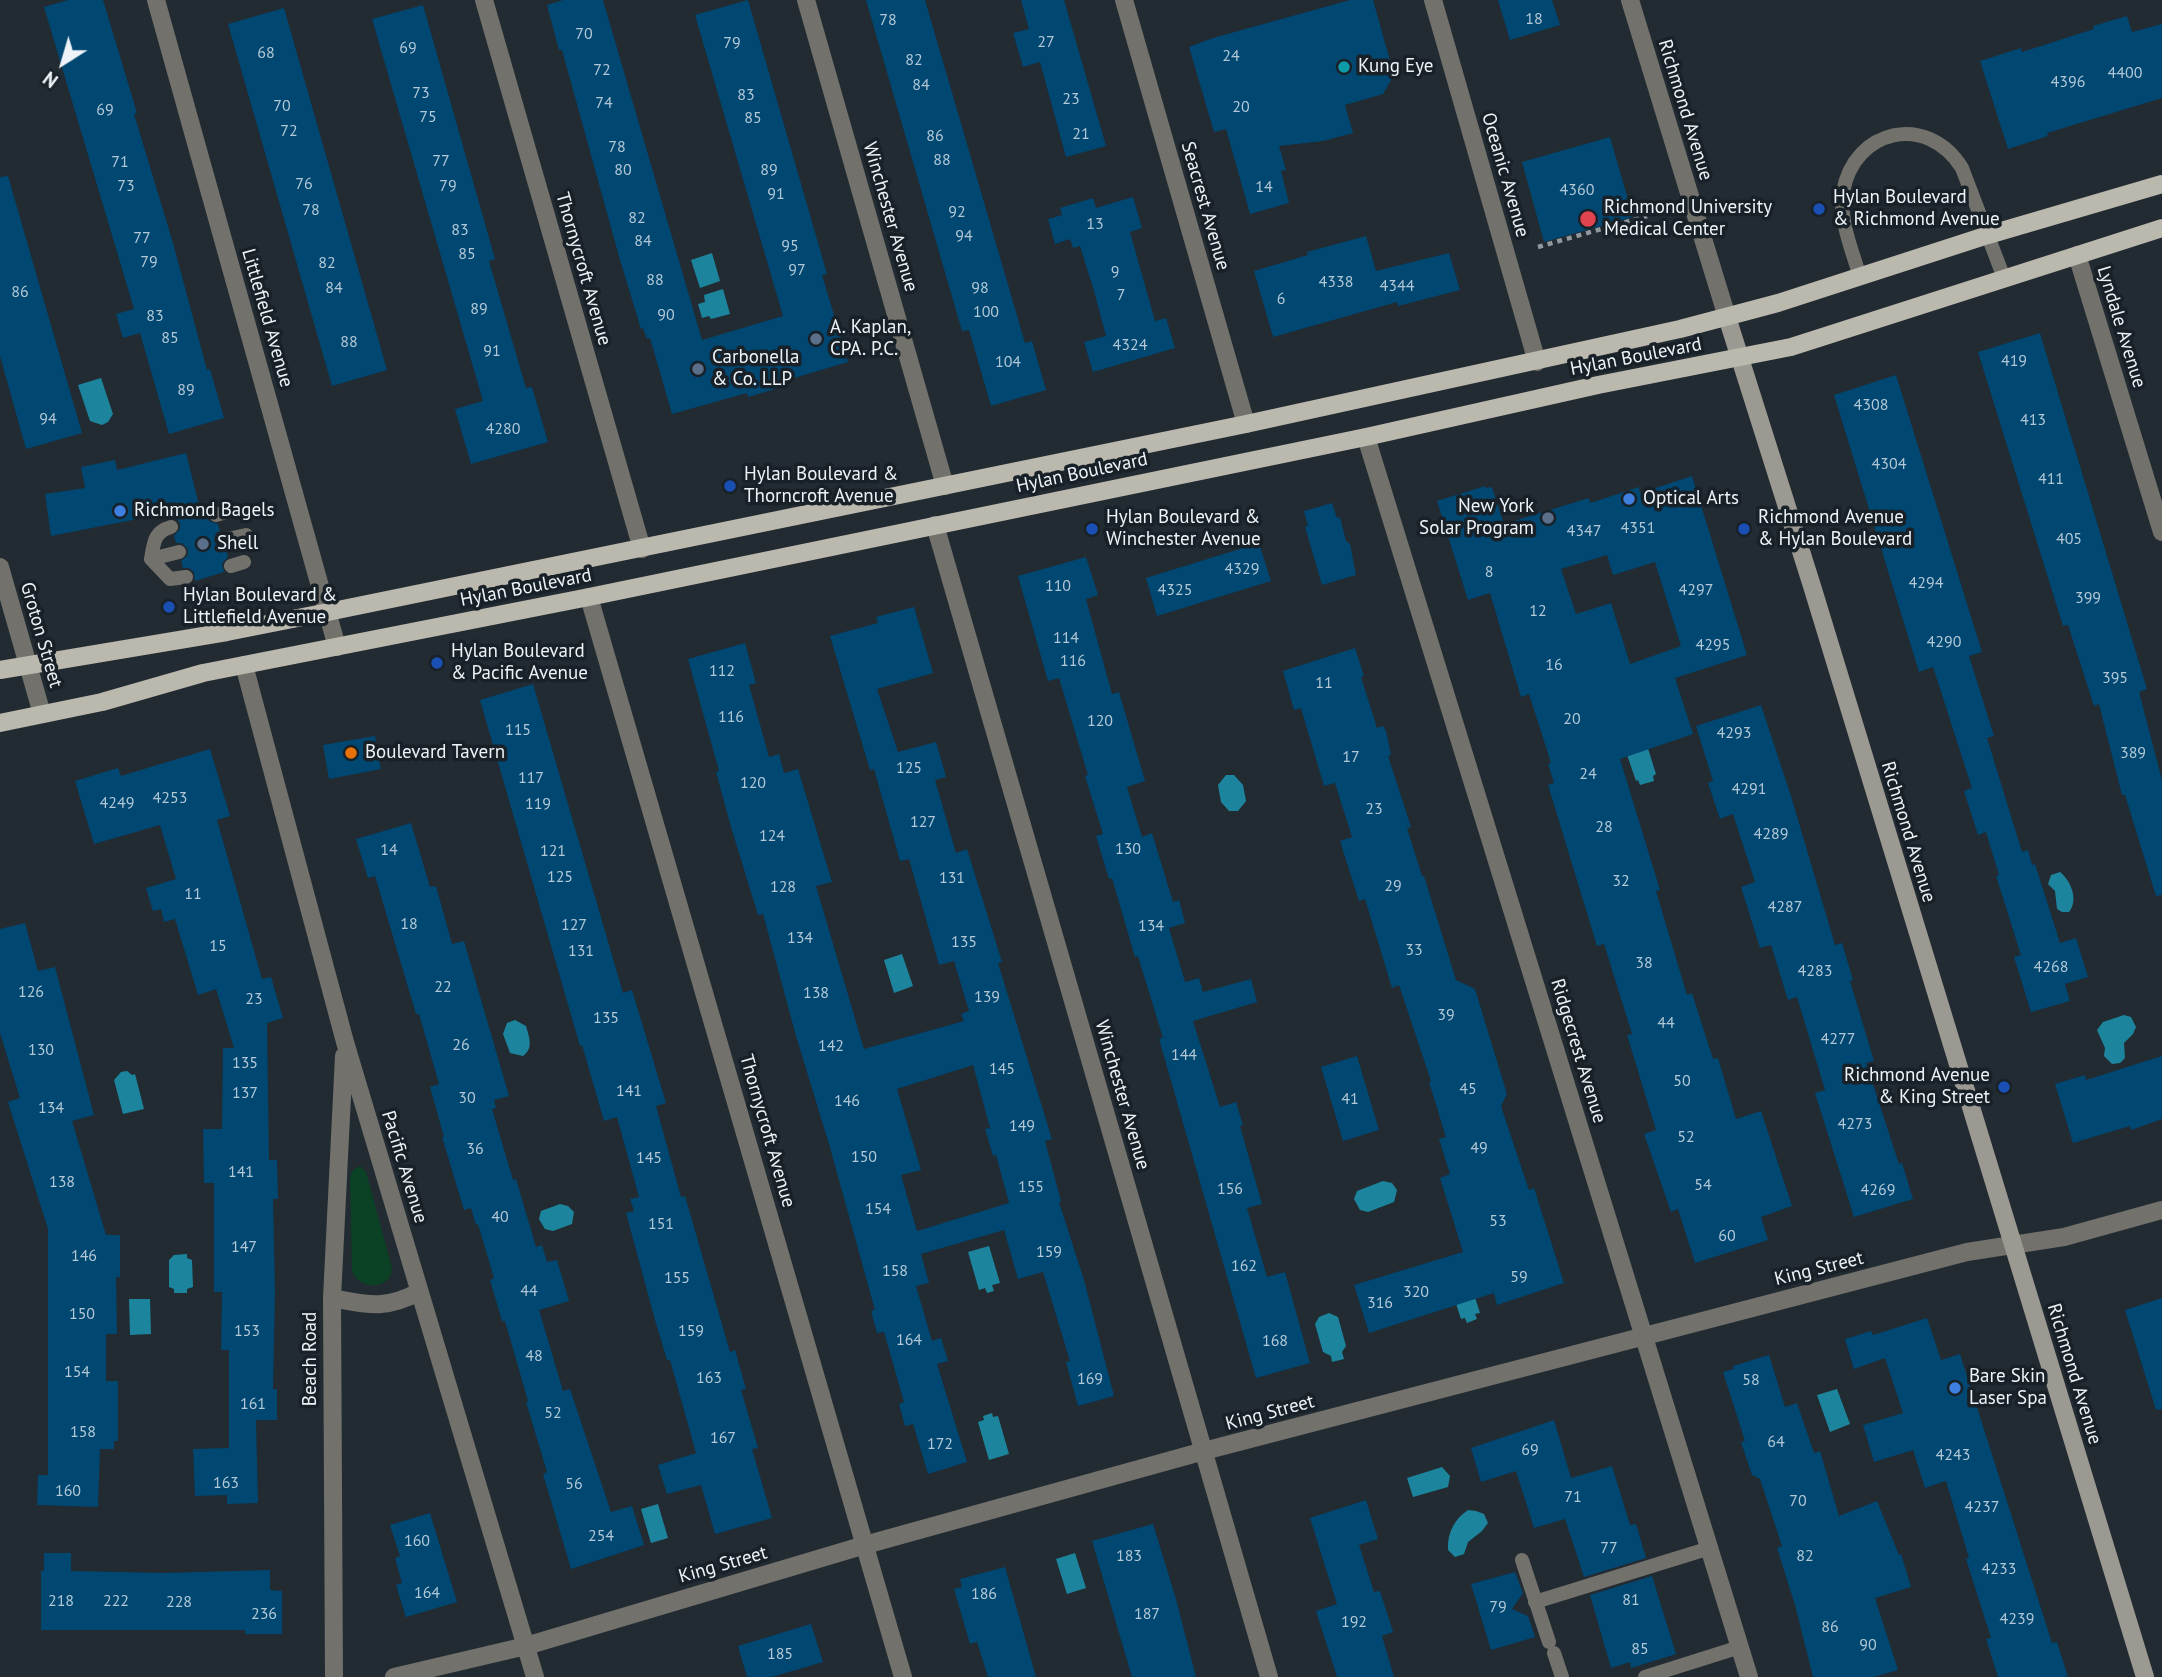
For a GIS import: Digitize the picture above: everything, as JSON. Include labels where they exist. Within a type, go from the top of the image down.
[{"type":"main road","name":"Hylan Boulevard","points":[[0,670],[227,632],[328,612],[1537,362],[1778,303],[2162,184]]},
{"type":"main road","name":"Hylan Boulevard","points":[[0,723],[102,702],[203,673],[589,597],[1791,347],[2162,228]]},
{"type":"main road","name":"Richmond Avenue","points":[[1727,317],[1812,586],[2145,1677]]},
{"type":"street","name":"Littlefield Avenue","points":[[156,0],[337,647]]},
{"type":"street","name":"Thornycroft Avenue","points":[[484,0],[642,549]]},
{"type":"street","name":"Winchester Avenue","points":[[806,0],[944,486]]},
{"type":"street","name":"Seacrest Avenue","points":[[1124,0],[1246,424]]},
{"type":"street","name":"Oceanic Avenue","points":[[1433,0],[1537,362]]},
{"type":"street","name":"Richmond Avenue","points":[[1630,0],[1727,317]]},
{"type":"street","name":"Lyndale Avenue","points":[[2077,255],[2162,532]]},
{"type":"street","name":"Ridgecrest Avenue","points":[[1366,437],[1749,1677]]},
{"type":"street","name":"Winchester Avenue","points":[[935,525],[1269,1677]]},
{"type":"street","name":"Groton Street","points":[[0,567],[42,714]]},
{"type":"street","name":"Thornycroft Avenue","points":[[589,597],[903,1677]]},
{"type":"street","name":"Pacific Avenue","points":[[244,665],[345,1042],[535,1677]]},
{"type":"street","name":"Beach Road","points":[[334,1677],[332,1298],[345,1042]]},
{"type":"street","name":"King Street","points":[[394,1677],[526,1646],[865,1545],[1205,1451],[1967,1252],[2064,1237],[2162,1210]]},
{"type":"street","points":[[332,1298],[368,1305],[384,1305],[399,1302],[419,1292]]},
{"type":"lane","points":[[1860,277],[1844,222],[1843,196],[1849,171],[1855,161],[1882,138],[1904,133],[1928,138],[1949,151],[1962,167],[2004,278]]},
{"type":"lane","points":[[151,559],[156,535],[172,527]]},
{"type":"lane","points":[[223,540],[246,535]]},
{"type":"lane","points":[[151,559],[178,552]]},
{"type":"lane","points":[[151,559],[170,579],[186,577]]},
{"type":"lane","points":[[1535,1602],[1710,1548]]},
{"type":"lane","points":[[1522,1560],[1562,1677]]},
{"type":"lane","points":[[1645,1677],[1740,1647]]},
{"type":"path","points":[[1538,247],[1647,216]]},
{"type":"green space","points":[[360,1166],[366,1172],[392,1268],[386,1281],[381,1284],[360,1282],[352,1270],[350,1177],[353,1170]]},
{"type":"water","points":[[712,253],[720,281],[700,288],[691,260]]},
{"type":"water","points":[[723,289],[730,314],[711,319],[709,316],[702,318],[698,304],[705,302],[704,295]]},
{"type":"water","points":[[101,378],[113,414],[108,422],[102,425],[90,421],[78,385]]},
{"type":"water","points":[[1645,739],[1656,774],[1653,776],[1654,781],[1640,785],[1638,780],[1636,781],[1624,746]]},
{"type":"water","points":[[1226,775],[1234,775],[1243,785],[1246,801],[1238,811],[1229,811],[1221,802],[1218,785]]},
{"type":"water","points":[[2060,872],[2072,891],[2073,902],[2069,912],[2057,909],[2055,891],[2048,884],[2051,875]]},
{"type":"water","points":[[902,954],[913,986],[894,993],[884,960]]},
{"type":"water","points":[[2124,1015],[2131,1017],[2136,1027],[2124,1043],[2125,1058],[2120,1063],[2112,1064],[2104,1056],[2105,1048],[2097,1030],[2103,1022]]},
{"type":"water","points":[[515,1020],[526,1026],[529,1038],[529,1049],[523,1056],[510,1053],[503,1034],[507,1023]]},
{"type":"water","points":[[121,1072],[135,1074],[144,1109],[123,1114],[114,1080]]},
{"type":"water","points":[[1383,1181],[1392,1183],[1397,1190],[1394,1202],[1368,1212],[1360,1210],[1354,1199],[1357,1191]]},
{"type":"water","points":[[560,1204],[568,1206],[574,1212],[572,1224],[553,1231],[545,1229],[539,1219],[541,1211]]},
{"type":"water","points":[[989,1246],[1000,1283],[992,1285],[994,1291],[987,1293],[985,1288],[979,1290],[968,1252]]},
{"type":"water","points":[[187,1254],[187,1258],[192,1260],[193,1287],[187,1289],[187,1293],[174,1293],[174,1289],[169,1287],[169,1260],[174,1255]]},
{"type":"water","points":[[1468,1276],[1480,1313],[1475,1314],[1477,1319],[1467,1323],[1465,1318],[1461,1319],[1449,1282]]},
{"type":"water","points":[[129,1299],[150,1299],[151,1334],[130,1335]]},
{"type":"water","points":[[1329,1313],[1338,1317],[1346,1346],[1342,1352],[1344,1359],[1332,1362],[1331,1356],[1323,1352],[1315,1324],[1319,1317]]},
{"type":"water","points":[[1837,1389],[1850,1424],[1830,1432],[1817,1395]]},
{"type":"water","points":[[992,1413],[993,1417],[998,1416],[1009,1454],[989,1460],[978,1422],[984,1420],[983,1416]]},
{"type":"water","points":[[1442,1467],[1450,1476],[1448,1487],[1413,1497],[1407,1478]]},
{"type":"water","points":[[658,1504],[668,1538],[651,1543],[641,1509]]},
{"type":"water","points":[[1468,1510],[1484,1514],[1488,1523],[1468,1542],[1464,1554],[1455,1557],[1448,1550],[1450,1533],[1455,1522]]},
{"type":"water","points":[[1075,1553],[1086,1588],[1067,1594],[1056,1559]]},
{"type":"building","points":[[68,0],[103,0],[137,113],[134,114],[173,243],[207,370],[210,369],[224,418],[169,434],[140,333],[123,338],[116,314],[134,309],[44,7]]},
{"type":"building","points":[[563,0],[603,0],[702,340],[783,316],[695,15],[748,0],[827,274],[822,275],[848,362],[774,384],[775,389],[748,397],[747,393],[672,414],[650,338],[647,339],[643,328],[641,329],[547,5]]},
{"type":"building","points":[[866,0],[925,0],[1025,343],[1032,341],[1046,390],[991,406],[969,330],[962,331]]},
{"type":"building","points":[[1021,0],[1064,0],[1106,146],[1066,157],[1040,62],[1023,67],[1013,33],[1029,29]]},
{"type":"building","points":[[1350,0],[1373,0],[1394,75],[1383,94],[1345,105],[1353,133],[1323,141],[1279,146],[1286,170],[1281,171],[1289,203],[1250,214],[1226,129],[1214,132],[1189,47]]},
{"type":"building","points":[[1498,0],[1552,0],[1560,25],[1510,40]]},
{"type":"building","points":[[423,5],[495,259],[489,261],[526,388],[532,387],[548,442],[471,464],[455,409],[483,401],[372,19]]},
{"type":"building","points":[[284,8],[387,370],[332,386],[228,24]]},
{"type":"building","points":[[2127,16],[2132,32],[2162,24],[2162,98],[2047,133],[2048,136],[2008,149],[1980,61],[2021,48],[2022,52]]},
{"type":"building","points":[[1610,137],[1633,217],[1544,242],[1522,162]]},
{"type":"building","points":[[8,176],[82,433],[26,449],[0,356],[0,177]]},
{"type":"building","points":[[1133,197],[1142,228],[1130,232],[1155,321],[1166,318],[1175,348],[1093,372],[1084,342],[1106,336],[1094,291],[1080,246],[1073,248],[1070,239],[1055,244],[1048,219],[1062,215],[1060,208],[1093,198],[1096,208]]},
{"type":"building","points":[[1366,236],[1376,271],[1449,253],[1460,290],[1398,306],[1397,302],[1273,337],[1254,271],[1308,255],[1307,252]]},
{"type":"building","points":[[2040,333],[2147,689],[2139,692],[2162,780],[2162,895],[2156,896],[2125,795],[2122,795],[2099,704],[2094,706],[2068,625],[2063,626],[1978,352]]},
{"type":"building","points":[[1896,375],[1982,652],[1969,656],[1994,736],[1987,738],[2022,852],[2028,850],[2032,865],[2035,864],[2060,943],[2076,938],[2088,977],[2065,984],[2070,1001],[2031,1012],[2014,957],[2021,955],[1996,876],[1999,875],[1986,832],[1978,835],[1964,791],[1972,788],[1933,667],[1919,672],[1834,395]]},
{"type":"building","points":[[186,453],[201,513],[207,512],[209,521],[218,524],[220,531],[216,533],[214,541],[219,549],[226,549],[228,557],[222,563],[224,572],[195,581],[194,572],[183,568],[181,561],[188,555],[188,549],[182,543],[176,543],[174,536],[180,529],[180,523],[177,519],[169,518],[168,513],[51,536],[45,494],[85,488],[81,467],[115,460],[117,470]]},
{"type":"building","points":[[1692,476],[1747,655],[1675,678],[1693,734],[1620,759],[1660,890],[1656,891],[1687,995],[1692,993],[1713,1059],[1718,1058],[1736,1119],[1761,1111],[1792,1206],[1761,1217],[1768,1240],[1695,1263],[1678,1209],[1671,1212],[1644,1134],[1656,1130],[1627,1035],[1632,1034],[1604,944],[1597,946],[1548,785],[1554,783],[1548,764],[1551,763],[1529,694],[1521,697],[1490,593],[1468,600],[1437,501],[1485,486],[1492,487],[1504,524],[1589,498],[1590,503],[1639,487],[1640,493]],"holes":[[[1607,555],[1613,575],[1655,562],[1681,646],[1630,664],[1611,603],[1576,614],[1561,569]]]},
{"type":"building","points":[[1332,503],[1337,518],[1340,517],[1346,541],[1350,544],[1356,575],[1322,585],[1305,527],[1308,526],[1304,511]]},
{"type":"building","points":[[1259,543],[1271,581],[1157,616],[1146,578]]},
{"type":"building","points":[[1086,557],[1098,595],[1086,599],[1112,694],[1119,692],[1145,781],[1127,787],[1142,837],[1152,833],[1173,902],[1179,900],[1185,923],[1169,928],[1185,982],[1199,978],[1203,992],[1251,979],[1257,1002],[1193,1021],[1220,1107],[1236,1102],[1262,1204],[1247,1208],[1267,1277],[1285,1272],[1310,1363],[1256,1378],[1159,1039],[1163,1038],[1096,836],[1103,834],[1085,776],[1088,775],[1059,678],[1048,681],[1018,576]]},
{"type":"building","points":[[914,607],[933,673],[877,689],[898,752],[936,742],[946,777],[935,780],[956,853],[967,849],[1002,962],[998,963],[1052,1139],[1045,1141],[1061,1201],[1059,1202],[1084,1280],[1114,1396],[1078,1406],[1066,1362],[1070,1361],[1043,1272],[1018,1279],[1004,1230],[921,1254],[929,1283],[916,1286],[932,1341],[941,1338],[948,1361],[937,1364],[967,1462],[928,1474],[913,1424],[905,1426],[899,1404],[904,1402],[884,1332],[877,1333],[871,1311],[875,1310],[829,1144],[763,914],[758,915],[731,827],[716,772],[719,771],[688,659],[745,643],[756,683],[749,685],[769,757],[779,754],[784,773],[798,769],[832,882],[816,886],[864,1049],[964,1021],[961,1014],[969,1011],[954,961],[939,965],[909,859],[900,861],[874,769],[870,770],[830,636],[878,623],[876,617]],"holes":[[[973,1065],[990,1128],[985,1129],[993,1156],[996,1155],[1009,1203],[917,1231],[901,1175],[921,1170],[897,1089]]]},
{"type":"building","points":[[1355,648],[1377,728],[1383,726],[1386,731],[1391,755],[1388,756],[1411,827],[1407,828],[1456,980],[1475,989],[1507,1094],[1501,1106],[1529,1190],[1534,1188],[1564,1283],[1497,1305],[1494,1293],[1369,1333],[1354,1285],[1463,1252],[1440,1178],[1450,1174],[1439,1139],[1446,1137],[1429,1082],[1431,1081],[1399,985],[1392,988],[1365,899],[1359,901],[1340,841],[1352,837],[1335,783],[1324,786],[1301,708],[1294,710],[1283,671]]},
{"type":"building","points":[[533,684],[623,993],[632,990],[666,1103],[656,1106],[681,1197],[685,1196],[730,1352],[735,1350],[746,1389],[741,1390],[758,1448],[752,1449],[772,1518],[715,1534],[701,1485],[667,1494],[658,1465],[696,1453],[670,1360],[667,1360],[655,1320],[626,1213],[634,1211],[630,1199],[639,1197],[617,1117],[604,1121],[582,1045],[580,1046],[480,700]]},
{"type":"building","points":[[1761,705],[1835,945],[1842,943],[1853,980],[1850,981],[1874,1061],[1866,1063],[1913,1199],[1854,1217],[1815,1093],[1825,1090],[1797,997],[1788,1000],[1771,945],[1760,948],[1741,887],[1755,882],[1733,814],[1720,819],[1708,783],[1713,781],[1696,726]]},
{"type":"building","points":[[375,736],[381,769],[329,779],[323,745]]},
{"type":"building","points":[[210,749],[230,816],[217,820],[262,979],[271,977],[283,1018],[267,1023],[269,1160],[277,1160],[278,1199],[273,1199],[273,1389],[277,1389],[277,1420],[256,1420],[258,1503],[227,1504],[227,1495],[195,1496],[193,1449],[229,1448],[229,1350],[221,1350],[222,1292],[214,1292],[214,1183],[204,1183],[203,1129],[222,1129],[223,1048],[234,1048],[216,989],[198,995],[175,919],[164,922],[161,909],[153,911],[146,888],[176,879],[160,825],[94,844],[75,781],[118,768],[121,776]]},
{"type":"building","points":[[411,823],[430,887],[436,886],[452,944],[464,941],[509,1096],[494,1100],[496,1108],[492,1109],[513,1180],[516,1179],[536,1247],[542,1245],[547,1262],[557,1260],[569,1301],[539,1310],[563,1391],[570,1389],[611,1512],[632,1506],[644,1545],[571,1569],[543,1474],[547,1472],[526,1402],[528,1401],[490,1280],[494,1278],[478,1224],[476,1225],[471,1208],[464,1210],[442,1137],[430,1087],[439,1084],[419,1014],[416,1014],[375,876],[368,878],[356,839]]},
{"type":"building","points":[[25,923],[38,971],[55,967],[94,1115],[72,1121],[106,1235],[120,1235],[120,1277],[116,1277],[117,1334],[106,1334],[106,1381],[118,1381],[118,1441],[114,1441],[114,1449],[100,1449],[98,1507],[37,1505],[38,1475],[48,1475],[48,1229],[8,1102],[20,1098],[0,1033],[0,929]]},
{"type":"building","points":[[1357,1056],[1379,1130],[1343,1141],[1321,1067]]},
{"type":"building","points":[[2162,1056],[2162,1119],[2131,1130],[2130,1126],[2073,1143],[2055,1084],[2085,1075],[2086,1080]]},
{"type":"building","points":[[2162,1298],[2162,1409],[2156,1410],[2125,1310]]},
{"type":"building","points":[[1927,1318],[1941,1360],[1960,1354],[2052,1643],[2057,1642],[2068,1677],[1998,1677],[1986,1639],[1991,1638],[1966,1559],[1969,1558],[1946,1481],[1925,1488],[1913,1450],[1874,1462],[1863,1425],[1903,1413],[1885,1358],[1854,1369],[1845,1339],[1871,1331],[1873,1335]]},
{"type":"building","points":[[1769,1355],[1785,1407],[1797,1403],[1814,1453],[1820,1451],[1839,1516],[1877,1501],[1899,1555],[1901,1554],[1911,1587],[1875,1598],[1898,1670],[1874,1677],[1813,1677],[1777,1548],[1782,1546],[1760,1479],[1752,1475],[1741,1442],[1745,1441],[1723,1372],[1734,1369],[1733,1366]]},
{"type":"building","points":[[1554,1420],[1571,1478],[1612,1466],[1630,1525],[1636,1524],[1646,1558],[1584,1577],[1565,1519],[1534,1528],[1516,1471],[1481,1482],[1471,1448]]},
{"type":"building","points":[[1366,1500],[1378,1539],[1359,1545],[1374,1592],[1380,1591],[1393,1632],[1382,1636],[1394,1677],[1337,1677],[1316,1611],[1337,1604],[1310,1518]]},
{"type":"building","points":[[430,1513],[457,1602],[406,1617],[396,1585],[402,1583],[395,1558],[400,1556],[390,1525]]},
{"type":"building","points":[[1153,1524],[1196,1677],[1132,1677],[1092,1541]]},
{"type":"building","points":[[44,1553],[71,1553],[71,1571],[164,1573],[270,1570],[270,1590],[282,1591],[282,1634],[245,1634],[245,1630],[41,1630],[41,1571],[44,1571]]},
{"type":"building","points":[[1005,1567],[1036,1677],[988,1677],[977,1642],[970,1644],[954,1589],[962,1587],[960,1579]]},
{"type":"building","points":[[1515,1572],[1523,1593],[1512,1609],[1528,1616],[1535,1637],[1491,1650],[1471,1584]]},
{"type":"building","points":[[1652,1576],[1676,1654],[1631,1668],[1630,1662],[1611,1668],[1590,1595]]},
{"type":"building","points":[[811,1624],[823,1662],[772,1677],[747,1677],[738,1646]]},
{"type":"place","name":"Kung Eye","points":[[1344,67]]},
{"type":"place","name":"Hylan Boulevard & Richmond Avenue","points":[[1819,209]]},
{"type":"place","name":"Richmond University Medical Center","points":[[1588,219]]},
{"type":"place","name":"A. Kaplan, CPA. P.C.","points":[[816,339]]},
{"type":"place","name":"Carbonella & Co. LLP","points":[[698,369]]},
{"type":"place","name":"Hylan Boulevard & Thorncroft Avenue","points":[[730,486]]},
{"type":"place","name":"Optical Arts","points":[[1629,499]]},
{"type":"place","name":"Richmond Bagels","points":[[120,511]]},
{"type":"place","name":"New York Solar Program","points":[[1548,518]]},
{"type":"place","name":"Hylan Boulevard & Winchester Avenue","points":[[1092,529]]},
{"type":"place","name":"Richmond Avenue & Hylan Boulevard","points":[[1744,529]]},
{"type":"place","name":"Shell","points":[[203,544]]},
{"type":"place","name":"Hylan Boulevard & Littlefield Avenue","points":[[169,607]]},
{"type":"place","name":"Hylan Boulevard & Pacific Avenue","points":[[437,663]]},
{"type":"place","name":"Boulevard Tavern","points":[[351,753]]},
{"type":"place","name":"Richmond Avenue & King Street","points":[[2004,1087]]},
{"type":"place","name":"Bare Skin Laser Spa","points":[[1955,1388]]}]
